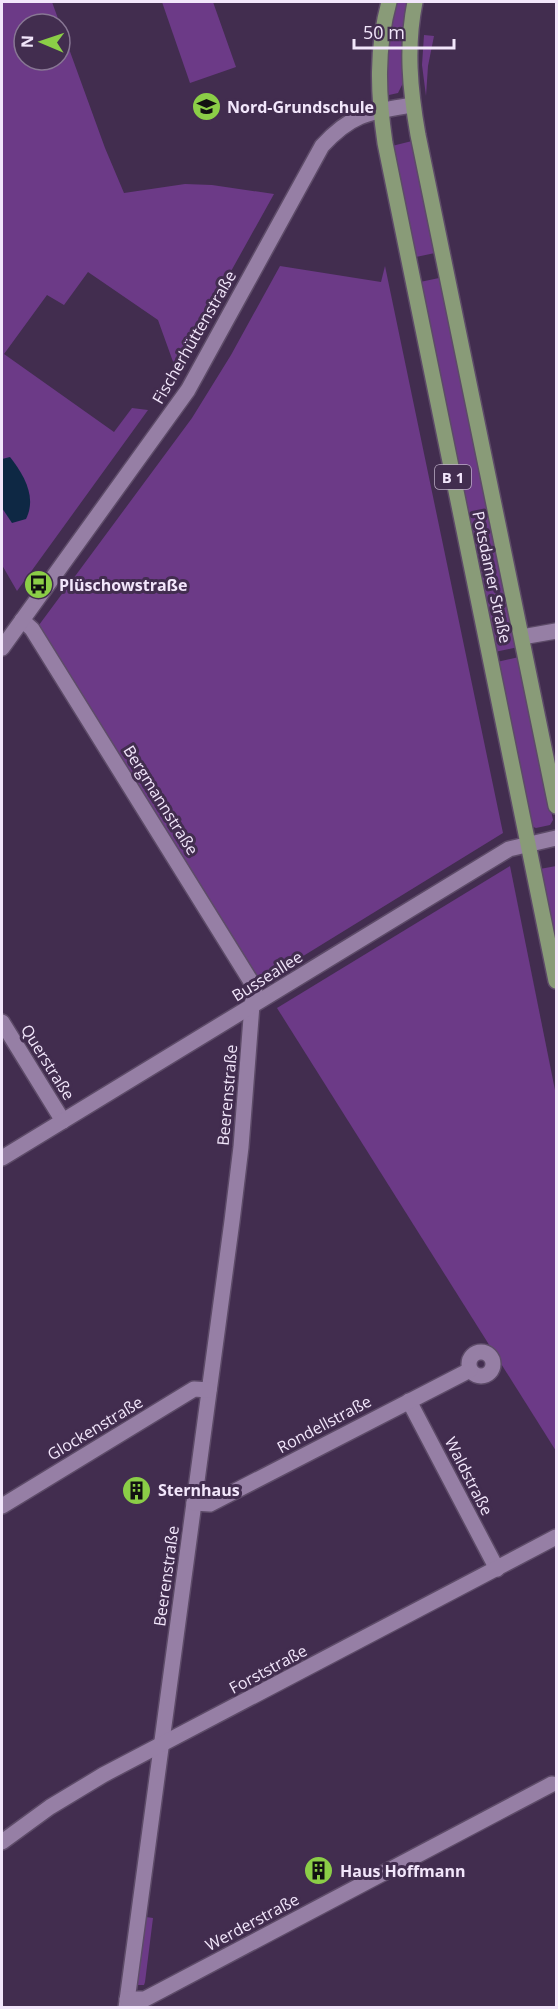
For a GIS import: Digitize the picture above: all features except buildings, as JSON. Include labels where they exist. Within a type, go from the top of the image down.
[{"type":"main road","name":"Potsdamer Straße","points":[[389,2],[380,49],[378,87],[385,143],[556,981]]},
{"type":"main road","name":"Potsdamer Straße","points":[[415,2],[410,48],[412,105],[556,806]]},
{"type":"street","name":"Fischerhüttenstraße","points":[[2,648],[188,390],[322,146],[345,124],[359,116],[412,105]]},
{"type":"street","name":"Bergmannstraße","points":[[22,620],[39,639],[255,988],[252,1005]]},
{"type":"street","points":[[522,637],[556,631]]},
{"type":"street","name":"Busseallee","points":[[2,1158],[509,849],[556,838]]},
{"type":"street","name":"Beerenstraße","points":[[126,2003],[241,1147],[252,1005]]},
{"type":"street","name":"Querstraße","points":[[2,1022],[63,1120]]},
{"type":"street","name":"Rondellstraße","points":[[194,1503],[210,1504],[470,1370]]},
{"type":"street","name":"Glockenstraße","points":[[2,1506],[194,1389],[209,1390]]},
{"type":"street","name":"Waldstraße","points":[[409,1401],[497,1569]]},
{"type":"street","name":"Forststraße","points":[[2,1842],[50,1807],[103,1775],[556,1537]]},
{"type":"street","name":"Werderstraße","points":[[126,2003],[145,1999],[552,1784]]},
{"type":"shaded area","points":[[2,2],[52,2],[56,12],[12,12],[12,72],[72,72],[72,57],[124,193],[185,184],[212,185],[274,194],[176,370],[158,320],[88,272],[64,305],[47,295],[4,354],[114,432],[132,408],[148,410],[17,591],[2,565]]},
{"type":"shaded area","points":[[162,2],[213,2],[236,67],[190,83]]},
{"type":"shaded area","points":[[397,2],[408,2],[403,33],[402,85],[398,93],[389,95],[387,93],[387,70]]},
{"type":"shaded area","points":[[424,35],[434,36],[428,66],[426,96],[422,65]]},
{"type":"shaded area","points":[[412,141],[435,249],[435,253],[416,257],[392,146]]},
{"type":"shaded area","points":[[280,266],[381,282],[385,266],[503,833],[261,982],[39,625],[192,418],[231,355]]},
{"type":"shaded area","points":[[439,278],[518,647],[495,652],[420,282]]},
{"type":"shaded area","points":[[519,657],[553,820],[550,825],[536,828],[531,826],[497,662]]},
{"type":"shaded area","points":[[510,866],[556,1095],[556,1451],[277,1008]]},
{"type":"shaded area","points":[[556,866],[556,951],[540,869]]},
{"type":"shaded area","points":[[146,1917],[153,1918],[145,1982],[144,1985],[137,1985]]},
{"type":"water","points":[[10,457],[24,479],[30,503],[26,519],[12,523],[2,508],[2,459]]},
{"type":"place","name":"Nord-Grundschule","points":[[206,107]]},
{"type":"place","name":"Plüschowstraße","points":[[38,585]]},
{"type":"place","name":"Sternhaus","points":[[137,1490]]},
{"type":"place","name":"Haus Hoffmann","points":[[319,1871]]}]
